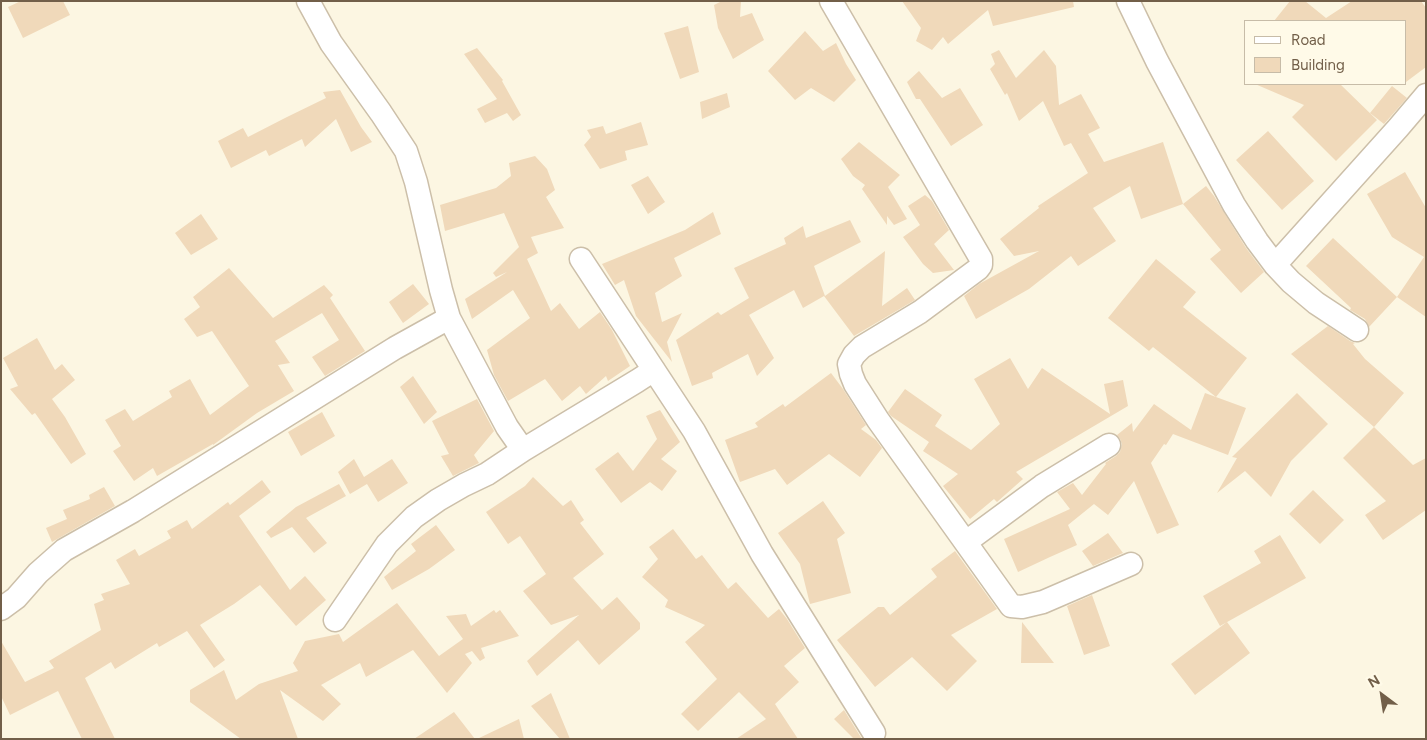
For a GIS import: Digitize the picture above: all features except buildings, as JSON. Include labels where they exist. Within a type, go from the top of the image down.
[{"type":"street","points":[[308,1],[331,43],[406,151],[416,182],[449,318],[507,427],[523,450]]},
{"type":"street","points":[[831,1],[981,259],[978,269],[920,312],[862,347],[849,364],[855,384],[873,413],[1011,606],[1022,607],[1043,602],[1131,564]]},
{"type":"street","points":[[1128,1],[1157,61],[1234,205],[1275,265],[1291,282],[1316,303],[1357,330]]},
{"type":"street","points":[[1275,265],[1424,100]]},
{"type":"street","points":[[581,259],[694,431],[762,554],[874,733]]},
{"type":"street","points":[[1,609],[16,598],[38,573],[64,550],[133,511],[396,348],[449,318]]},
{"type":"street","points":[[335,620],[387,544],[414,517],[438,500],[487,474],[654,370]]},
{"type":"street","points":[[966,542],[1042,486],[1109,445]]}]
